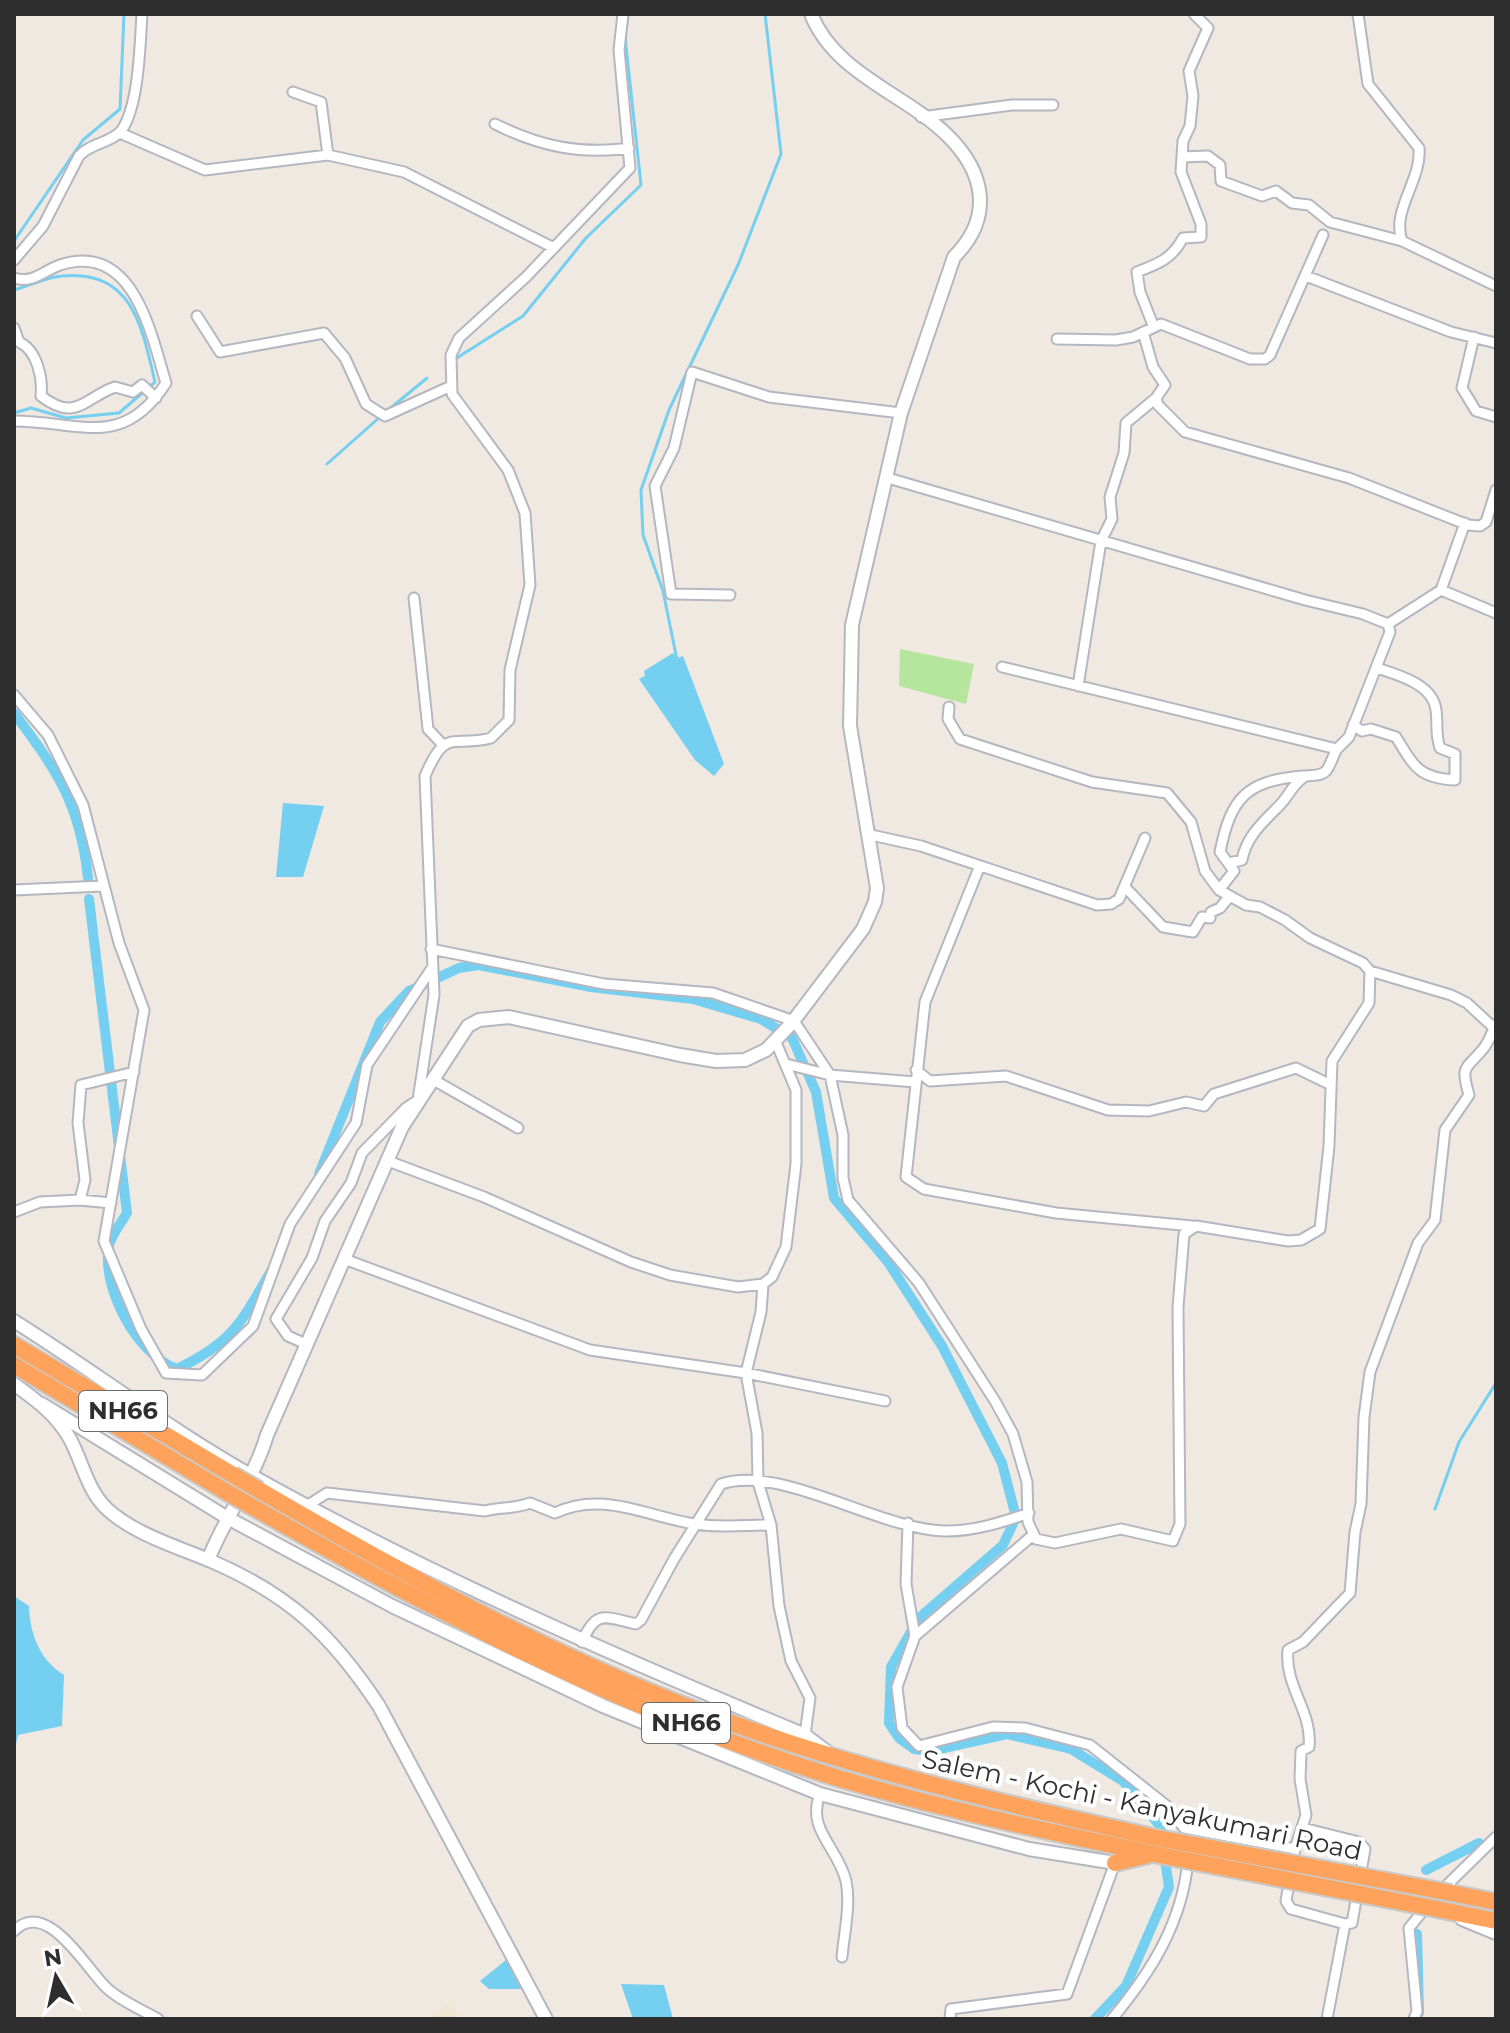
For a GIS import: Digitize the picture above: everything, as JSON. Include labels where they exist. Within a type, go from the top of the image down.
[{"type":"highway","name":"Salem - Kochi - Kanyakumari Road","points":[[14,1345],[389,1566],[512,1629],[734,1724],[1040,1820]]},
{"type":"highway","name":"Salem - Kochi - Kanyakumari Road","points":[[14,1365],[382,1581],[505,1644],[699,1728],[828,1775],[1496,1921]]},
{"type":"highway","name":"Salem - Kochi - Kanyakumari Road","points":[[1156,1846],[1495,1901]]},
{"type":"highway","points":[[1115,1863],[1156,1846]]},
{"type":"street","points":[[120,133],[135,82],[142,14]]},
{"type":"street","points":[[306,1344],[288,1336],[276,1319],[312,1258],[325,1221],[351,1183],[362,1153],[406,1108],[418,1100],[434,995],[425,776],[443,745],[458,738],[491,738],[509,720],[510,670],[530,585],[525,513],[518,490],[508,470],[449,387],[451,355],[459,338],[554,248],[630,168],[619,50],[623,14]]},
{"type":"street","points":[[208,1560],[226,1517],[250,1475],[388,1161],[418,1100],[468,1026],[492,1018],[509,1017],[716,1061],[755,1057],[792,1023],[863,929],[875,902],[871,835],[850,726],[849,663],[856,601],[888,478],[901,413],[954,257],[973,238],[981,207],[979,187],[963,152],[944,132],[853,67],[826,41],[811,14]]},
{"type":"street","points":[[1153,325],[1140,292],[1137,272],[1161,263],[1176,253],[1183,238],[1201,237],[1201,224],[1181,172],[1193,96],[1189,71],[1208,28],[1194,14]]},
{"type":"street","points":[[1358,14],[1368,84],[1419,148],[1417,174],[1400,219],[1402,241]]},
{"type":"street","points":[[293,92],[321,102],[328,155]]},
{"type":"street","points":[[921,117],[1012,105],[1053,105]]},
{"type":"street","points":[[495,124],[533,143],[597,153],[629,148]]},
{"type":"street","points":[[14,260],[43,226],[79,156],[87,147],[120,133],[205,170],[328,155],[404,172],[554,248]]},
{"type":"street","points":[[1182,157],[1208,156],[1220,165],[1221,181],[1262,196],[1276,191],[1292,203],[1309,205],[1330,222],[1402,241],[1496,286]]},
{"type":"street","points":[[1057,339],[1116,340],[1143,332],[1153,325],[1171,325],[1250,359],[1265,359],[1270,355],[1323,235]]},
{"type":"street","points":[[14,278],[31,279],[61,264],[78,262],[106,267],[119,276],[142,306],[166,383],[150,391],[133,392],[115,387],[79,407],[57,408],[41,396],[35,359],[26,345],[19,342],[14,328]]},
{"type":"street","points":[[1306,276],[1496,343]]},
{"type":"street","points":[[197,316],[220,352],[324,333],[345,358],[366,404],[385,416],[449,387]]},
{"type":"street","points":[[1078,686],[1101,541],[1112,519],[1110,497],[1124,453],[1126,423],[1156,398],[1165,385],[1153,367],[1143,332]]},
{"type":"street","points":[[1474,337],[1462,388],[1476,411],[1496,417]]},
{"type":"street","points":[[730,595],[671,594],[655,486],[674,448],[692,372],[769,397],[901,413]]},
{"type":"street","points":[[14,421],[85,430],[126,423],[150,391]]},
{"type":"street","points":[[1156,398],[1158,405],[1185,432],[1349,478],[1465,523],[1480,526],[1486,522],[1496,490]]},
{"type":"street","points":[[888,478],[1363,614],[1388,624]]},
{"type":"street","points":[[1388,624],[1441,590],[1465,523]]},
{"type":"street","points":[[1441,590],[1496,613]]},
{"type":"street","points":[[414,598],[428,729],[443,745]]},
{"type":"street","points":[[1219,890],[1234,871],[1220,852],[1233,808],[1243,794],[1264,782],[1320,775],[1328,769],[1337,749],[1344,744],[1377,668],[1390,632],[1388,624]]},
{"type":"street","points":[[1002,667],[1337,749]]},
{"type":"street","points":[[1353,725],[1362,731],[1371,729],[1396,737],[1416,769],[1441,779],[1455,780],[1455,754],[1440,748],[1434,725],[1436,709],[1429,694],[1414,682],[1377,668]]},
{"type":"street","points":[[14,695],[48,735],[83,805],[103,886],[144,1010],[104,1241],[141,1329],[166,1373],[202,1375],[253,1326],[290,1224],[356,1123],[367,1065],[432,968]]},
{"type":"street","points":[[949,707],[948,719],[960,739],[1092,782],[1167,793],[1191,822],[1205,871],[1219,890],[1285,920],[1310,938],[1363,963],[1370,971],[1451,995],[1467,1003],[1495,1026],[1483,1049],[1468,1060],[1464,1075],[1469,1095],[1445,1130],[1435,1220],[1418,1243],[1370,1372],[1364,1417],[1361,1504],[1355,1532],[1350,1593],[1303,1642],[1288,1650],[1294,1692],[1308,1719],[1310,1735],[1309,1747],[1301,1751],[1306,1815],[1295,1849],[1286,1901],[1291,1909],[1345,1924],[1352,1923],[1365,1849],[1359,1842],[1303,1828]]},
{"type":"street","points":[[1229,863],[1242,860],[1244,848],[1260,823],[1280,805],[1289,788],[1306,776]]},
{"type":"street","points":[[871,835],[921,846],[979,868],[1097,905],[1111,904],[1119,899],[1145,838]]},
{"type":"street","points":[[979,868],[925,1002],[904,1171],[912,1184],[1056,1213],[1196,1226],[1288,1241],[1301,1240],[1320,1229],[1329,1146],[1332,1061],[1369,1003],[1370,971]]},
{"type":"street","points":[[14,890],[103,886]]},
{"type":"street","points":[[1125,887],[1163,927],[1193,932],[1202,917],[1210,918],[1211,912],[1220,908],[1230,896]]},
{"type":"street","points":[[431,949],[604,984],[713,993],[792,1023],[830,1075],[843,1135],[843,1178],[848,1200],[919,1283],[995,1401],[1013,1434],[1027,1482],[1028,1514],[1033,1535],[1044,1543],[1121,1529],[1163,1541],[1177,1539],[1181,1416],[1179,1280],[1184,1234],[1196,1226]]},
{"type":"street","points":[[388,1161],[484,1197],[631,1262],[670,1275],[738,1287],[763,1284],[772,1277],[786,1247],[796,1164],[796,1090],[775,1040]]},
{"type":"street","points":[[786,1064],[830,1075],[915,1082]]},
{"type":"street","points":[[916,1070],[930,1081],[1006,1076],[1108,1110],[1127,1111],[1149,1111],[1186,1102],[1204,1106],[1214,1094],[1296,1068],[1329,1084]]},
{"type":"street","points":[[80,1200],[85,1180],[78,1123],[81,1085],[134,1072]]},
{"type":"street","points":[[432,1079],[518,1128]]},
{"type":"street","points":[[14,1212],[40,1202],[80,1200],[111,1203]]},
{"type":"street","points":[[344,1259],[590,1350],[746,1373],[885,1401]]},
{"type":"street","points":[[763,1284],[761,1312],[746,1373],[757,1433],[758,1482],[771,1525],[779,1606],[791,1661],[810,1698],[805,1735]]},
{"type":"street","points":[[14,1321],[250,1475],[582,1642],[805,1735],[835,1758]]},
{"type":"street","points":[[14,1384],[226,1517],[392,1606],[603,1706],[820,1794],[1029,1849],[1115,1863],[1067,1994],[951,2009],[950,2019]]},
{"type":"street","points":[[42,1404],[71,1439],[94,1493],[106,1508],[118,1518],[282,1597],[318,1626],[349,1661],[379,1706],[546,2019]]},
{"type":"street","points":[[582,1642],[591,1621],[598,1618],[636,1624],[641,1620],[721,1484],[733,1480],[797,1489],[862,1513],[944,1531],[999,1523],[1028,1514]]},
{"type":"street","points":[[308,1505],[327,1493],[485,1511],[501,1507],[519,1508],[530,1503],[555,1513],[570,1506],[614,1504],[696,1524],[771,1525]]},
{"type":"street","points":[[908,1523],[906,1584],[915,1636],[897,1687],[902,1728],[919,1746],[993,1727],[1025,1728],[1090,1745],[1167,1806],[1184,1828],[1189,1856],[1185,1893],[1177,1916],[1141,1983],[1112,2019]]},
{"type":"street","points":[[915,1636],[1033,1535]]},
{"type":"street","points":[[820,1794],[815,1807],[816,1821],[846,1882],[842,1957]]},
{"type":"street","points":[[1184,1828],[1295,1849]]},
{"type":"street","points":[[1414,2019],[1417,2011],[1409,1928],[1455,1874],[1496,1837]]},
{"type":"street","points":[[1437,1909],[1496,1933]]},
{"type":"street","points":[[14,1931],[20,1925],[34,1923],[67,1938],[108,1990],[158,2019]]},
{"type":"street","points":[[1327,2019],[1345,1924]]},
{"type":"shaded area","points":[[452,2001],[460,2019],[426,2019]]},
{"type":"green space","points":[[900,649],[974,664],[966,704],[899,686]]},
{"type":"water","points":[[673,653],[677,658],[683,656],[724,764],[714,776],[695,760],[639,679],[645,676],[644,671]]},
{"type":"water","points":[[283,803],[324,806],[303,877],[276,877]]},
{"type":"water","points":[[14,1596],[29,1606],[38,1646],[49,1662],[64,1675],[62,1726],[18,1735],[14,1754]]},
{"type":"water","points":[[506,1960],[521,1989],[489,1989],[480,1981]]},
{"type":"water","points":[[621,1984],[664,1985],[673,2019],[633,2019]]},
{"type":"waterway","points":[[14,241],[83,140],[120,109],[124,14]]},
{"type":"waterway","points":[[452,361],[523,316],[586,238],[641,185],[625,37],[628,14]]},
{"type":"waterway","points":[[677,660],[663,591],[643,535],[641,490],[669,410],[738,265],[781,154],[765,14]]},
{"type":"waterway","points":[[14,290],[62,276],[86,276],[104,282],[119,292],[130,305],[145,341],[155,382],[119,413],[66,418],[31,408],[14,413]]},
{"type":"waterway","points":[[387,411],[427,378]]},
{"type":"waterway","points":[[327,464],[381,416]]},
{"type":"waterway","points":[[14,713],[55,772],[73,809],[88,878]]},
{"type":"waterway","points":[[89,899],[127,1213],[109,1246],[108,1263],[116,1300],[148,1350],[177,1369],[211,1350],[234,1329],[271,1271]]},
{"type":"waterway","points":[[319,1174],[380,1022],[409,991],[459,968],[479,965],[591,987],[693,999],[761,1019],[792,1038],[816,1092],[834,1198],[888,1262],[942,1346],[1002,1463],[1016,1517],[1003,1545],[919,1618],[891,1667],[889,1723],[899,1738],[914,1749],[930,1751],[1007,1734],[1071,1749],[1123,1781],[1160,1826],[1169,1887],[1126,1986],[1095,2019]]},
{"type":"waterway","points":[[1435,1509],[1459,1442],[1496,1383]]},
{"type":"waterway","points":[[1426,1870],[1479,1843]]},
{"type":"waterway","points":[[1417,1934],[1419,2013]]}]
